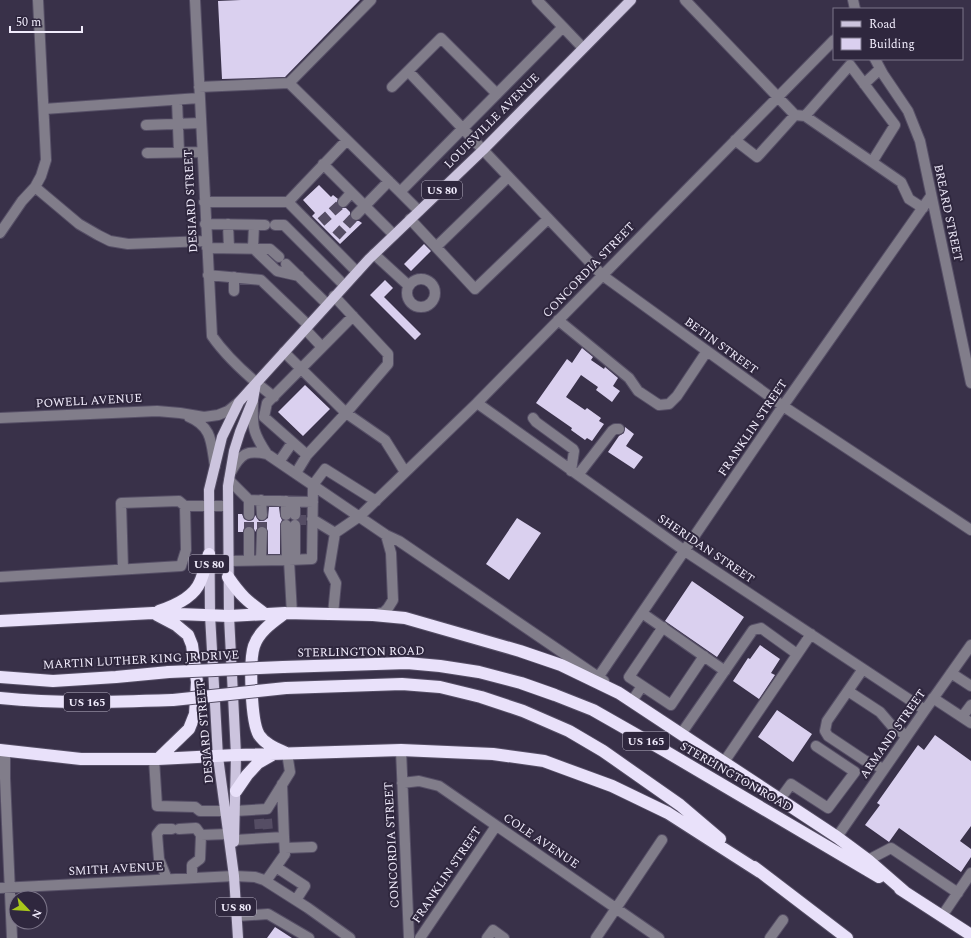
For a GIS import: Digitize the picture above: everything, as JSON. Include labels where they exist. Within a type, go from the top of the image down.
[{"type":"highway","points":[[153,613],[174,606],[190,595],[200,584],[209,554]]},
{"type":"highway","points":[[228,577],[246,601],[265,614]]},
{"type":"highway","points":[[153,613],[176,625],[188,635],[192,645],[197,682],[195,714],[189,729],[156,759]]},
{"type":"highway","points":[[0,621],[153,613],[229,616],[288,613],[373,615],[405,618],[477,638],[561,665],[619,693],[837,838],[868,860],[906,893]]},
{"type":"highway","points":[[287,753],[270,745],[259,735],[254,719],[251,678],[252,655],[254,646],[259,636],[270,624],[288,613]]},
{"type":"highway","name":"STERLINGTON ROAD","points":[[283,667],[407,663],[440,666],[479,672],[521,683],[554,695],[593,710],[906,893],[942,916],[969,930]]},
{"type":"highway","name":"MARTIN LUTHER KING JR DRIVE","points":[[0,677],[53,680],[116,677],[169,672],[283,667]]},
{"type":"highway","name":"US 165","points":[[0,698],[53,702],[173,700],[286,688],[402,684],[440,687],[481,697],[523,711],[569,731],[603,751],[680,805],[760,872],[847,938]]},
{"type":"highway","points":[[2,750],[81,759],[156,759],[274,753],[401,750],[493,754],[544,761],[612,786],[668,813],[760,872]]},
{"type":"highway","points":[[236,791],[247,775],[258,763],[274,753]]},
{"type":"main road","name":"LOUISVILLE AVENUE","points":[[256,383],[344,285],[374,254],[483,150],[631,0]]},
{"type":"main road","name":"DESIARD STREET","points":[[230,811],[236,791],[236,755],[228,577],[229,477],[234,451],[253,400],[256,383]]},
{"type":"main road","name":"DESIARD STREET","points":[[238,938],[230,811],[218,757],[210,615],[209,490],[222,437],[239,402],[256,383]]},
{"type":"street","points":[[0,233],[22,201],[35,187],[41,176],[46,160],[38,0]]},
{"type":"street","name":"DESIARD STREET","points":[[195,0],[206,244],[212,336],[222,350],[256,383]]},
{"type":"street","points":[[199,87],[289,83],[371,0]]},
{"type":"street","points":[[537,0],[583,48]]},
{"type":"street","points":[[685,0],[778,97],[800,115],[901,182],[909,198],[923,208]]},
{"type":"street","points":[[400,192],[563,27]]},
{"type":"street","points":[[392,87],[441,38],[498,94]]},
{"type":"street","name":"CONCORDIA STREET","points":[[335,534],[360,516],[477,403],[833,41]]},
{"type":"street","name":"BREARD STREET","points":[[876,60],[908,111],[920,141],[971,383]]},
{"type":"street","points":[[735,140],[757,157],[850,65],[895,125],[872,162]]},
{"type":"street","points":[[864,84],[880,69]]},
{"type":"street","name":"BETIN STREET","points":[[408,71],[464,128],[508,177],[602,275],[783,406],[971,530]]},
{"type":"street","points":[[289,83],[419,211]]},
{"type":"street","points":[[44,109],[199,98]]},
{"type":"street","points":[[177,100],[179,152]]},
{"type":"street","points":[[146,125],[201,123]]},
{"type":"street","points":[[288,202],[347,140]]},
{"type":"street","points":[[148,153],[202,152]]},
{"type":"street","points":[[323,164],[394,235]]},
{"type":"street","points":[[436,247],[508,177]]},
{"type":"street","points":[[356,216],[389,182]]},
{"type":"street","points":[[35,187],[79,224],[98,236],[110,241],[128,244],[206,244],[229,248],[270,249],[327,304]]},
{"type":"street","points":[[342,202],[351,193]]},
{"type":"street","name":"FRANKLIN STREET","points":[[599,676],[783,406],[931,196]]},
{"type":"street","points":[[204,202],[288,202],[318,226],[328,244],[357,272]]},
{"type":"street","points":[[410,219],[475,289],[548,219]]},
{"type":"street","points":[[205,224],[284,225],[344,285]]},
{"type":"street","points":[[228,224],[229,248]]},
{"type":"street","points":[[252,248],[254,224]]},
{"type":"street","points":[[328,244],[336,236]]},
{"type":"street","points":[[252,248],[277,271],[298,276]]},
{"type":"street","points":[[374,254],[409,286]]},
{"type":"street","points":[[208,275],[261,280],[306,327],[322,347]]},
{"type":"street","points":[[234,277],[234,291]]},
{"type":"street","points":[[296,473],[308,455],[388,364],[388,354],[334,296]]},
{"type":"street","points":[[308,455],[292,443],[264,417],[267,403],[353,316]]},
{"type":"street","points":[[558,320],[629,378],[638,391],[659,405],[669,404],[677,396],[706,351]]},
{"type":"street","points":[[284,352],[346,413],[385,440],[405,472]]},
{"type":"street","points":[[256,383],[274,397]]},
{"type":"street","points":[[253,400],[254,430],[258,441],[267,454],[599,676],[619,693]]},
{"type":"street","name":"POWELL AVENUE","points":[[0,418],[157,411],[204,417],[218,415],[228,411],[239,402]]},
{"type":"street","name":"SHERIDAN STREET","points":[[477,403],[684,551],[924,710]]},
{"type":"street","name":"POWELL AVENUE","points":[[180,413],[199,421],[209,434],[215,466]]},
{"type":"street","points":[[533,418],[536,422],[573,449],[574,473]]},
{"type":"street","points":[[574,473],[612,431],[619,429]]},
{"type":"street","points":[[279,462],[292,443]]},
{"type":"street","points":[[249,515],[249,500],[229,477],[234,465],[240,458],[255,452],[267,454]]},
{"type":"street","points":[[228,560],[312,559],[313,485],[325,469],[376,501]]},
{"type":"street","points":[[249,500],[313,502]]},
{"type":"street","points":[[261,500],[262,515]]},
{"type":"street","points":[[123,569],[121,503],[179,501],[185,506],[228,506]]},
{"type":"street","points":[[288,613],[293,559],[294,502]]},
{"type":"street","points":[[294,502],[294,520]]},
{"type":"street","points":[[0,577],[181,566],[186,550],[185,506]]},
{"type":"street","points":[[312,519],[335,534],[328,570],[336,583],[333,614]]},
{"type":"street","points":[[249,532],[249,560]]},
{"type":"street","points":[[262,532],[262,560]]},
{"type":"street","points":[[386,535],[391,553],[393,600],[396,608],[405,618]]},
{"type":"street","points":[[373,615],[384,612],[393,600]]},
{"type":"street","points":[[642,612],[725,671]]},
{"type":"street","points":[[663,627],[629,677],[671,705],[704,656]]},
{"type":"street","points":[[681,734],[753,630],[761,628],[797,654]]},
{"type":"street","points":[[724,762],[811,634]]},
{"type":"street","name":"ARMAND STREET","points":[[837,838],[924,710],[971,645]]},
{"type":"street","points":[[863,669],[827,721],[825,732],[828,736],[864,760],[884,770]]},
{"type":"street","points":[[951,673],[971,686]]},
{"type":"street","points":[[632,701],[642,686]]},
{"type":"street","points":[[848,691],[880,712],[892,726],[907,736]]},
{"type":"street","points":[[934,698],[971,723]]},
{"type":"street","points":[[962,717],[971,705]]},
{"type":"street","points":[[780,799],[791,784],[828,808],[855,772],[816,746]]},
{"type":"street","points":[[2,750],[5,888],[12,938]]},
{"type":"street","name":"CONCORDIA STREET","points":[[401,750],[409,938]]},
{"type":"street","points":[[156,759],[156,806],[195,807],[200,811],[230,811],[263,814],[290,772],[287,753]]},
{"type":"street","name":"COLE AVENUE","points":[[402,783],[419,781],[439,786],[659,938]]},
{"type":"street","points":[[266,881],[285,854],[282,784]]},
{"type":"street","name":"FRANKLIN STREET","points":[[420,938],[496,826]]},
{"type":"street","points":[[167,879],[159,859],[157,834],[160,829],[196,828],[201,835],[200,859],[192,865],[192,878]]},
{"type":"street","points":[[201,835],[231,837],[264,835],[284,837]]},
{"type":"street","points":[[596,938],[662,840]]},
{"type":"street","points":[[285,848],[312,847]]},
{"type":"street","points":[[868,860],[891,848],[958,893]]},
{"type":"street","points":[[276,867],[305,886],[296,900]]},
{"type":"street","points":[[942,916],[971,873]]},
{"type":"street","name":"SMITH AVENUE","points":[[5,888],[234,876],[255,877],[266,881],[296,900],[350,938]]},
{"type":"street","points":[[236,916],[268,914],[309,938]]},
{"type":"street","points":[[770,938],[783,920]]},
{"type":"street","points":[[487,938],[493,930],[504,938]]},
{"type":"building","points":[[360,0],[285,77],[222,79],[218,1]]},
{"type":"building","points":[[319,185],[331,197],[333,195],[338,199],[337,204],[339,207],[346,208],[350,212],[352,220],[362,223],[340,244],[312,216],[315,213],[303,200]]},
{"type":"building","points":[[424,244],[431,251],[411,271],[404,264]]},
{"type":"building","points":[[385,280],[393,288],[384,297],[421,334],[415,340],[370,295]]},
{"type":"building","points":[[582,348],[593,357],[591,360],[604,369],[605,367],[618,378],[613,386],[620,391],[612,402],[596,390],[598,387],[581,375],[566,397],[585,410],[587,408],[601,418],[599,421],[604,424],[592,441],[587,438],[585,440],[571,430],[572,428],[536,403],[567,359],[572,363]]},
{"type":"building","points":[[305,385],[330,409],[303,436],[278,412]]},
{"type":"building","points":[[625,427],[634,434],[626,446],[643,457],[634,469],[608,452],[619,436],[624,433]]},
{"type":"building","points":[[269,507],[279,507],[282,520],[280,525],[280,554],[268,554],[268,532],[265,526],[259,526],[255,532],[253,527],[249,526],[244,528],[243,532],[238,532],[238,514],[242,514],[244,519],[249,521],[253,520],[255,515],[259,521],[263,521],[268,518]]},
{"type":"building","points":[[301,515],[306,515],[306,525],[302,525],[299,520]]},
{"type":"building","points":[[517,518],[541,533],[509,580],[486,564]]},
{"type":"building","points":[[692,581],[744,617],[717,657],[665,621]]},
{"type":"building","points":[[760,645],[780,659],[771,673],[775,675],[759,699],[733,681],[748,658],[750,659]]},
{"type":"building","points":[[777,710],[812,734],[793,762],[758,737]]},
{"type":"building","points":[[935,735],[971,761],[971,826],[960,841],[971,849],[971,857],[961,872],[899,828],[889,842],[865,825],[880,805],[877,803],[918,745],[924,750]]},
{"type":"building","points":[[275,927],[292,938],[267,938]]},
{"type":"tunnel","points":[[321,222],[343,202]]},
{"type":"tunnel","points":[[336,236],[356,215]]},
{"type":"tunnel","points":[[249,515],[249,532]]},
{"type":"tunnel","points":[[262,515],[262,532]]},
{"type":"tunnel","points":[[301,515],[301,525]]},
{"type":"tunnel","points":[[259,819],[260,832]]},
{"type":"tunnel","points":[[267,819],[268,831]]}]
